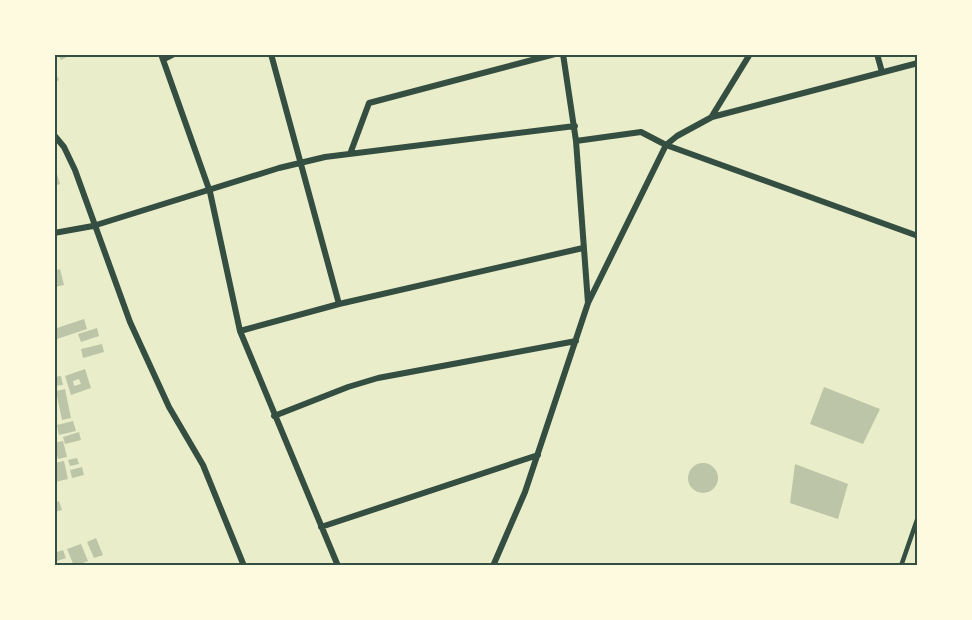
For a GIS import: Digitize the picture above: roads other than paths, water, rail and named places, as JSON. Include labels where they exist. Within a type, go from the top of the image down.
[{"type":"street","points":[[174,54],[163,56],[210,192],[240,331],[338,566]]},
{"type":"street","points":[[271,54],[339,304]]},
{"type":"street","points":[[350,154],[369,103],[555,54]]},
{"type":"street","points":[[563,54],[576,141],[588,303]]},
{"type":"street","points":[[712,117],[750,54]]},
{"type":"street","points":[[877,54],[882,72]]},
{"type":"street","points":[[493,566],[525,492],[588,303],[666,145],[677,136],[712,117],[918,63]]},
{"type":"street","points":[[54,233],[93,226],[302,163],[350,154],[574,126]]},
{"type":"street","points":[[576,141],[641,132],[666,145],[918,236]]},
{"type":"street","points":[[54,135],[64,147],[75,170],[93,226],[130,322],[169,408],[203,465],[244,566]]},
{"type":"street","points":[[240,331],[339,304],[584,248]]},
{"type":"street","points":[[274,416],[348,387],[378,378],[576,341]]},
{"type":"street","points":[[321,527],[538,455]]},
{"type":"lane","points":[[900,566],[918,517]]}]
